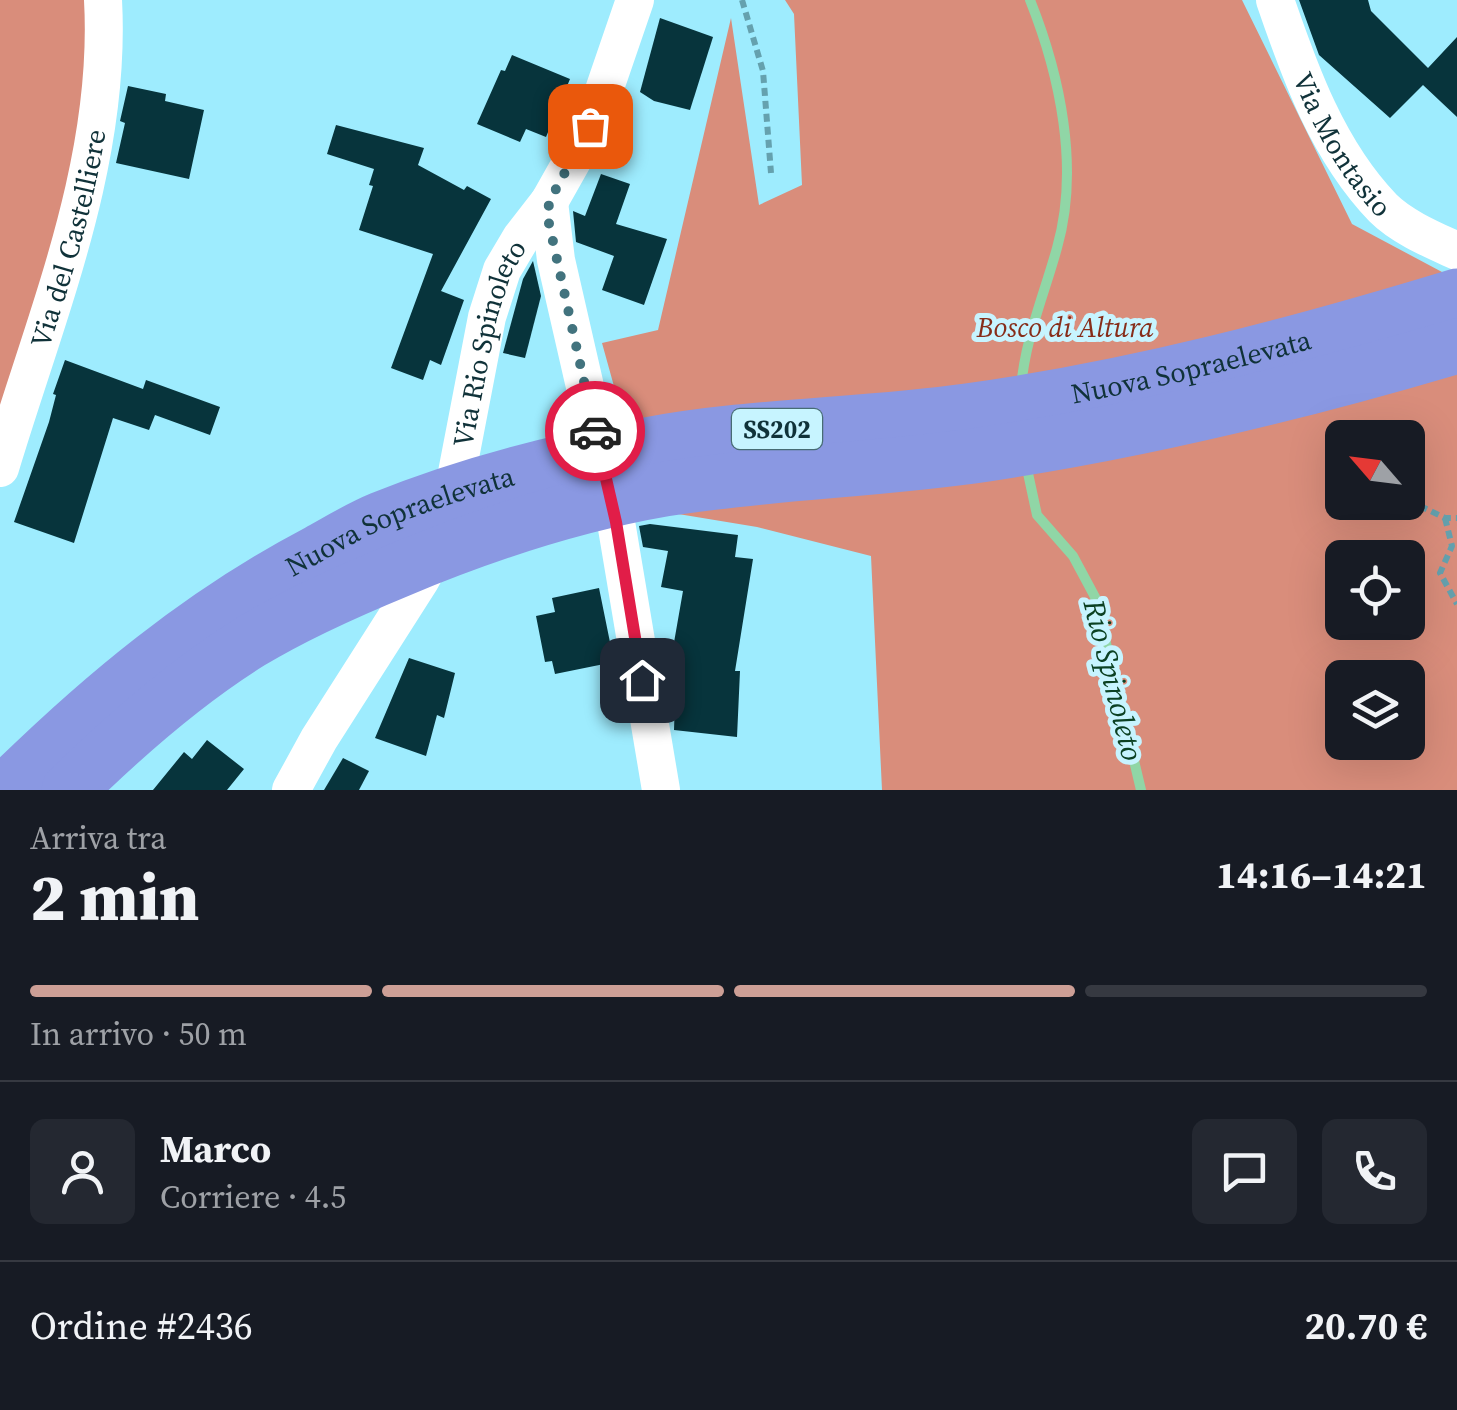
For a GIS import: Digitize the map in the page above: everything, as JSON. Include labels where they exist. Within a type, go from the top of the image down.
[{"type":"highway","name":"Nuova Sopraelevata","points":[[69,790],[149,688],[227,604],[376,521],[438,498],[646,445],[726,433],[964,412],[1131,383],[1326,335],[1457,296]]},
{"type":"highway","name":"Nuova Sopraelevata","points":[[6,790],[66,732],[149,688],[250,642],[343,593],[470,540],[554,513],[666,489],[908,464],[1111,434],[1218,412],[1457,346]]},
{"type":"street","name":"Via del Castelliere","points":[[0,468],[92,164],[102,76],[103,0]]},
{"type":"street","name":"Via Rio Spinoleto","points":[[290,790],[445,535],[487,316],[502,270],[549,202],[580,147],[599,105],[635,0]]},
{"type":"street","name":"Via Montasio","points":[[1274,0],[1317,109],[1346,160],[1385,210],[1457,251]]},
{"type":"street","points":[[549,202],[556,260],[616,522],[661,790]]},
{"type":"path","points":[[742,0],[763,70],[772,173]]},
{"type":"path","points":[[1425,508],[1445,518],[1457,518]]},
{"type":"path","points":[[1445,518],[1452,546],[1440,573],[1457,604]]},
{"type":"green space","points":[[0,0],[88,0],[87,76],[76,166],[0,423]]},
{"type":"green space","name":"Bosco di Altura","points":[[785,0],[1242,0],[1352,224],[1457,280],[1457,790],[882,790],[871,556],[757,527],[648,509],[602,343],[658,330],[731,18],[759,205],[802,185],[794,14]]},
{"type":"building","points":[[1299,0],[1368,0],[1371,11],[1428,68],[1457,37],[1457,117],[1423,85],[1390,118],[1319,55]]},
{"type":"building","points":[[660,18],[713,37],[690,110],[654,101],[640,92]]},
{"type":"building","points":[[512,55],[570,79],[546,137],[526,129],[520,142],[477,124],[501,70],[505,71]]},
{"type":"building","points":[[128,86],[166,94],[165,101],[204,110],[189,179],[116,163]]},
{"type":"building","points":[[336,125],[424,148],[418,165],[464,190],[467,186],[491,199],[441,291],[464,300],[441,365],[430,360],[423,380],[391,368],[433,254],[359,230],[373,186],[369,185],[374,169],[327,154]]},
{"type":"building","points":[[601,174],[630,184],[616,224],[667,239],[644,305],[602,290],[614,256],[576,242],[573,211],[585,216]]},
{"type":"building","points":[[533,261],[541,296],[525,358],[503,353],[523,279]]},
{"type":"building","points":[[65,360],[143,389],[146,380],[220,407],[210,435],[155,415],[149,430],[113,418],[74,543],[14,522],[49,422],[56,395],[53,394]]},
{"type":"building","points":[[639,526],[738,535],[735,557],[753,559],[735,671],[740,671],[737,737],[674,730],[676,671],[669,671],[683,591],[661,587],[668,551],[643,547]]},
{"type":"building","points":[[599,588],[614,662],[555,674],[552,661],[545,662],[536,616],[555,612],[552,598]]},
{"type":"building","points":[[409,658],[455,673],[444,718],[437,715],[426,756],[375,738]]},
{"type":"building","points":[[207,740],[244,769],[227,790],[153,790],[184,752],[192,759]]},
{"type":"building","points":[[343,758],[369,771],[359,790],[324,790]]},
{"type":"waterway","name":"Rio Spinoleto","points":[[1021,388],[1031,335],[1057,248],[1067,186],[1058,90],[1030,0]]},
{"type":"waterway","name":"Rio Spinoleto","points":[[1026,464],[1037,515],[1073,556],[1095,597],[1141,790]]},
{"type":"way so far","points":[[590,126],[549,202],[548,219],[595,431]]},
{"type":"route","points":[[595,431],[616,522],[642,680]]}]
